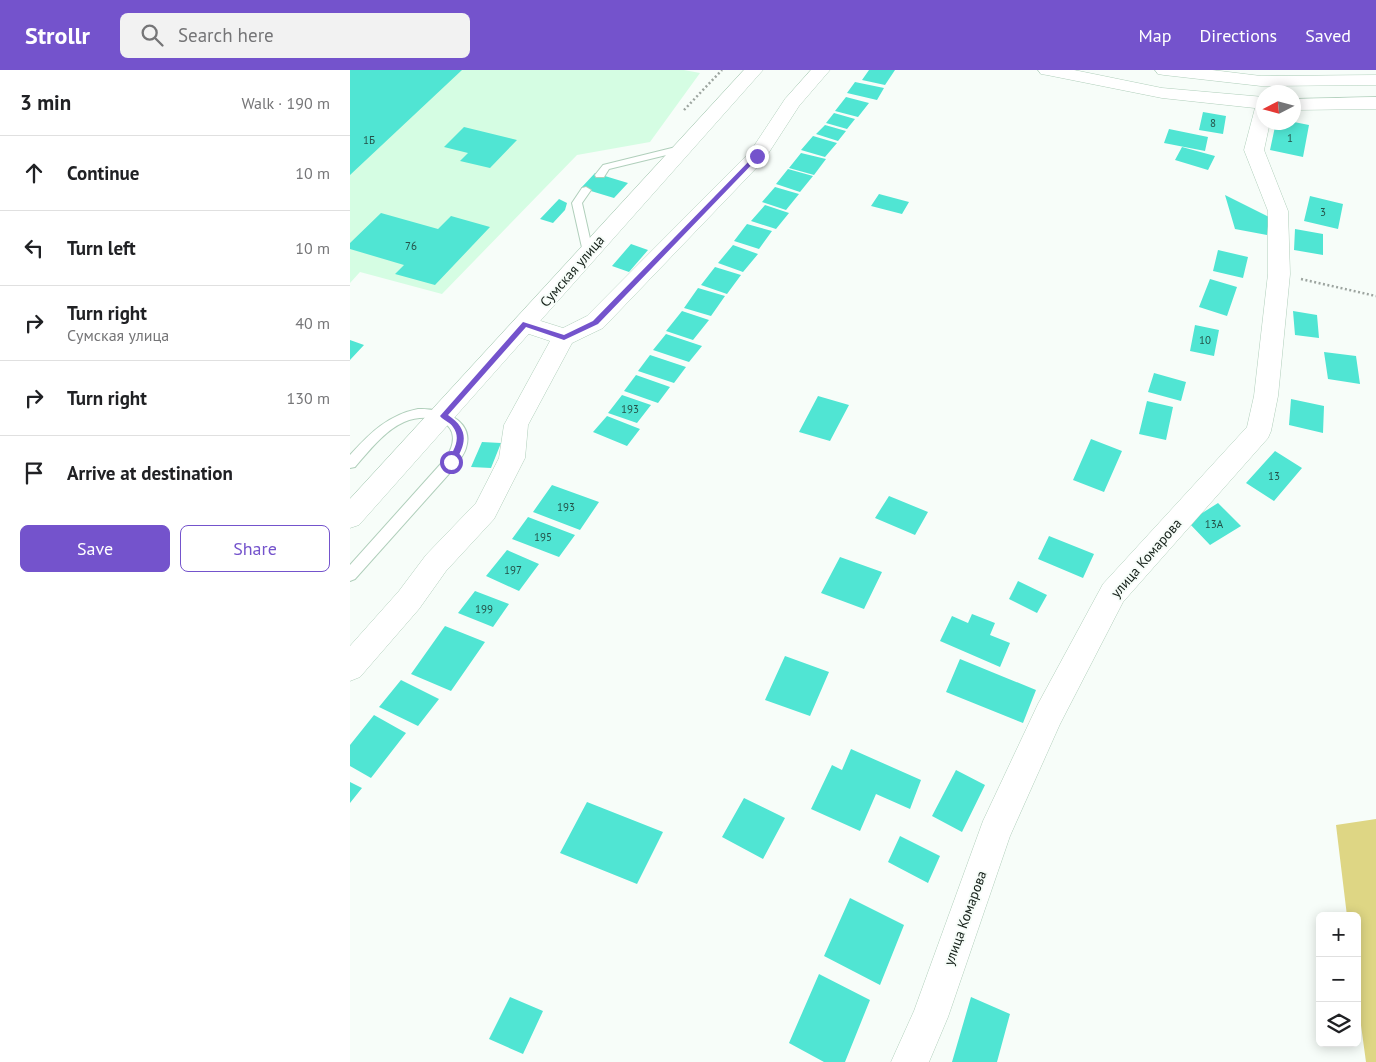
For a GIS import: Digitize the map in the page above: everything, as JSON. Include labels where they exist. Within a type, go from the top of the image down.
[{"type":"street","name":"Сумская улица","points":[[350,517],[444,416],[680,148],[754,70]]},
{"type":"street","points":[[350,667],[409,600],[436,563],[485,511],[512,458],[516,426],[564,337],[595,322],[757,156],[792,103],[822,70]]},
{"type":"street","points":[[1047,70],[1162,93],[1256,102]]},
{"type":"street","points":[[1090,70],[1162,83],[1256,88]]},
{"type":"street","points":[[1164,70],[1256,87]]},
{"type":"street","points":[[1221,70],[1316,82]]},
{"type":"street","points":[[1289,85],[1376,80]]},
{"type":"street","points":[[1301,96],[1376,98]]},
{"type":"street","points":[[1301,105],[1376,103]]},
{"type":"street","name":"улица Комарова","points":[[910,1062],[930,1017],[995,833],[1049,714],[1113,593],[1258,431],[1266,396],[1279,274],[1278,211],[1254,150],[1259,130]]},
{"type":"street","points":[[525,324],[564,337]]},
{"type":"lane","points":[[600,175],[606,167],[680,148]]},
{"type":"lane","points":[[586,190],[577,203],[588,252]]},
{"type":"lane","points":[[350,463],[379,433],[393,422],[410,415],[428,413],[444,416],[455,424],[460,435],[459,448],[451,462],[350,576]]},
{"type":"path","points":[[684,110],[722,70]]},
{"type":"path","points":[[1279,274],[1376,296]]},
{"type":"shaded area","points":[[350,70],[684,70],[700,73],[650,142],[577,155],[442,294],[360,272],[350,283]]},
{"type":"shaded area","points":[[1376,819],[1376,1062],[1366,1062],[1361,1025],[1361,912],[1347,912],[1336,825]]},
{"type":"building","points":[[350,70],[462,70],[350,175]]},
{"type":"building","points":[[869,70],[895,70],[885,85],[862,80]]},
{"type":"building","points":[[855,82],[884,88],[877,100],[847,93]]},
{"type":"building","points":[[846,97],[869,103],[858,117],[835,111]]},
{"type":"building","points":[[1203,112],[1226,116],[1223,134],[1199,130]]},
{"type":"building","points":[[834,113],[855,119],[847,129],[826,123]]},
{"type":"building","points":[[1301,123],[1309,125],[1303,157],[1270,150],[1274,130],[1301,130]]},
{"type":"building","points":[[825,125],[846,131],[838,141],[816,134]]},
{"type":"building","points":[[464,127],[517,140],[490,168],[460,161],[468,153],[444,147]]},
{"type":"building","points":[[1169,129],[1208,137],[1205,151],[1164,143]]},
{"type":"building","points":[[813,136],[837,143],[825,157],[801,150]]},
{"type":"building","points":[[1182,147],[1215,156],[1208,170],[1175,160]]},
{"type":"building","points":[[801,153],[826,159],[814,175],[789,168]]},
{"type":"building","points":[[788,169],[813,176],[800,192],[776,184]]},
{"type":"building","points":[[595,173],[628,183],[614,198],[581,188]]},
{"type":"building","points":[[775,187],[799,194],[786,210],[762,202]]},
{"type":"building","points":[[879,194],[909,202],[902,214],[871,206]]},
{"type":"building","points":[[1225,195],[1269,217],[1267,235],[1235,229]]},
{"type":"building","points":[[1310,196],[1343,204],[1338,229],[1304,221]]},
{"type":"building","points":[[559,199],[567,203],[565,210],[553,223],[540,219]]},
{"type":"building","points":[[765,205],[789,213],[776,229],[751,221]]},
{"type":"building","points":[[381,213],[438,229],[451,216],[490,227],[435,285],[395,274],[404,265],[350,249],[350,243]]},
{"type":"building","points":[[747,224],[772,231],[759,249],[734,241]]},
{"type":"building","points":[[1295,229],[1323,234],[1323,255],[1294,250]]},
{"type":"building","points":[[631,244],[648,250],[629,272],[612,266]]},
{"type":"building","points":[[733,245],[758,254],[743,272],[718,263]]},
{"type":"building","points":[[1218,250],[1248,257],[1243,278],[1213,271]]},
{"type":"building","points":[[715,267],[741,275],[727,294],[701,285]]},
{"type":"building","points":[[1210,279],[1237,287],[1227,316],[1199,307]]},
{"type":"building","points":[[698,288],[725,296],[711,316],[684,308]]},
{"type":"building","points":[[682,311],[709,320],[693,340],[666,331]]},
{"type":"building","points":[[1293,311],[1317,315],[1319,338],[1295,335]]},
{"type":"building","points":[[1195,325],[1219,330],[1214,356],[1190,351]]},
{"type":"building","points":[[666,334],[702,346],[689,362],[653,350]]},
{"type":"building","points":[[350,340],[364,345],[350,360]]},
{"type":"building","points":[[1324,352],[1356,356],[1360,384],[1328,379]]},
{"type":"building","points":[[650,355],[686,367],[674,383],[638,371]]},
{"type":"building","points":[[1154,373],[1186,382],[1181,401],[1148,392]]},
{"type":"building","points":[[636,375],[670,387],[658,403],[624,391]]},
{"type":"building","points":[[622,395],[651,405],[637,423],[608,413]]},
{"type":"building","points":[[818,396],[849,405],[830,441],[799,432]]},
{"type":"building","points":[[1291,399],[1324,406],[1323,433],[1289,425]]},
{"type":"building","points":[[1147,401],[1173,407],[1166,440],[1139,434]]},
{"type":"building","points":[[607,416],[640,429],[627,446],[593,432]]},
{"type":"building","points":[[1091,439],[1122,451],[1104,492],[1073,480]]},
{"type":"building","points":[[482,442],[501,443],[491,468],[471,467]]},
{"type":"building","points":[[1275,451],[1302,468],[1274,501],[1246,483]]},
{"type":"building","points":[[552,485],[599,502],[580,530],[533,512]]},
{"type":"building","points":[[889,496],[928,512],[915,535],[875,518]]},
{"type":"building","points":[[1218,503],[1241,526],[1210,545],[1188,522]]},
{"type":"building","points":[[528,517],[575,535],[559,557],[512,539]]},
{"type":"building","points":[[1049,536],[1094,554],[1083,578],[1038,559]]},
{"type":"building","points":[[507,550],[539,564],[519,591],[486,576]]},
{"type":"building","points":[[840,557],[882,572],[864,609],[821,593]]},
{"type":"building","points":[[1018,581],[1047,595],[1037,613],[1009,599]]},
{"type":"building","points":[[475,591],[509,604],[493,627],[458,613]]},
{"type":"building","points":[[972,614],[995,623],[990,635],[1010,643],[1000,667],[940,641],[952,616],[968,623]]},
{"type":"building","points":[[445,626],[485,642],[451,691],[411,674]]},
{"type":"building","points":[[785,656],[829,672],[810,716],[765,700]]},
{"type":"building","points":[[960,659],[1036,690],[1023,723],[946,692]]},
{"type":"building","points":[[401,680],[439,699],[418,726],[379,707]]},
{"type":"building","points":[[374,715],[406,733],[371,778],[350,766],[350,745]]},
{"type":"building","points":[[851,749],[921,780],[910,809],[876,794],[860,831],[811,809],[832,765],[842,770]]},
{"type":"building","points":[[956,770],[985,785],[962,832],[932,816]]},
{"type":"building","points":[[350,782],[362,788],[350,803]]},
{"type":"building","points":[[744,798],[785,818],[763,859],[722,837]]},
{"type":"building","points":[[587,802],[663,832],[637,884],[560,853]]},
{"type":"building","points":[[900,836],[940,856],[928,883],[888,862]]},
{"type":"building","points":[[850,898],[904,925],[880,985],[824,956]]},
{"type":"building","points":[[819,974],[870,1000],[845,1062],[824,1062],[789,1043]]},
{"type":"building","points":[[510,997],[543,1011],[523,1054],[489,1039]]},
{"type":"building","points":[[971,997],[1010,1014],[997,1062],[952,1062]]},
{"type":"route","points":[[451,462],[459,448],[460,435],[455,424],[444,416],[525,324],[564,337],[595,322],[757,156]]}]
